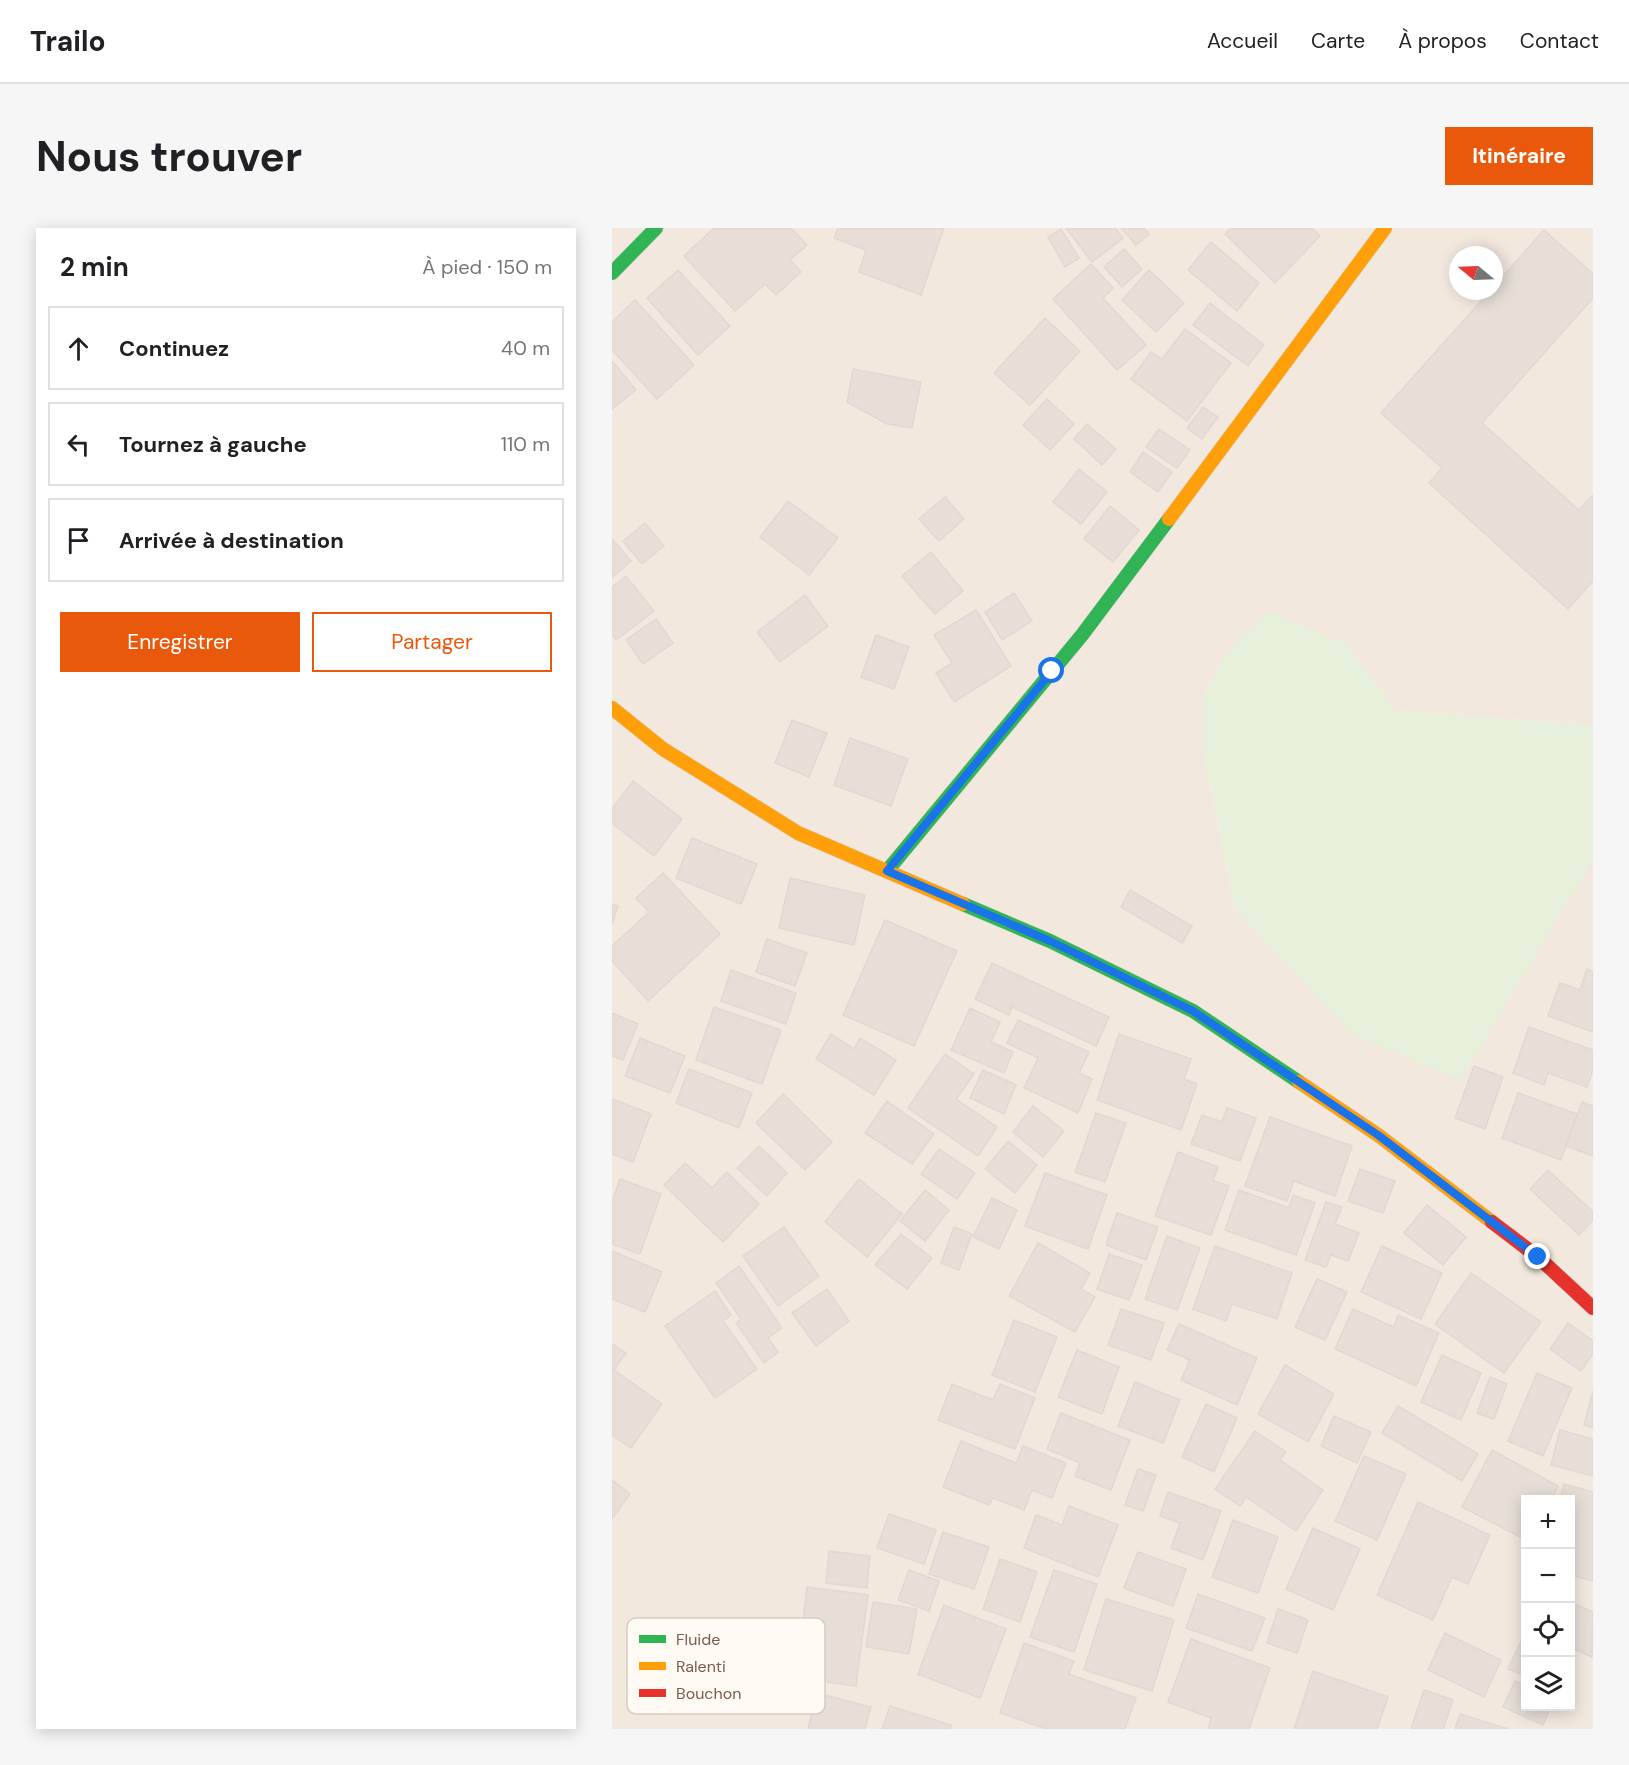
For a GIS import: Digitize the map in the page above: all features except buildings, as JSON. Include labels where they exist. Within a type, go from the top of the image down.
[{"type":"street","points":[[612,273],[656,228]]},
{"type":"street","points":[[887,871],[1082,635],[1385,228]]},
{"type":"street","points":[[612,708],[663,749],[798,833],[1050,941],[1193,1011],[1378,1135],[1538,1257],[1593,1308]]},
{"type":"shaded area","points":[[612,228],[1593,228],[1593,728],[1591,725],[1396,711],[1346,644],[1229,650],[1203,697],[1203,749],[1235,909],[1460,1079],[1593,858],[1593,1729],[612,1729]]},
{"type":"green space","points":[[1268,612],[1346,644],[1396,711],[1591,725],[1593,728],[1593,858],[1460,1080],[1351,1033],[1235,909],[1203,749],[1203,697],[1229,650]]},
{"type":"traffic: fast","points":[[612,273],[656,228]]},
{"type":"traffic: fast","points":[[887,871],[1082,635],[1169,519]]},
{"type":"traffic: fast","points":[[963,904],[1050,941],[1193,1011],[1299,1082]]},
{"type":"traffic: slow","points":[[1169,519],[1385,228]]},
{"type":"traffic: slow","points":[[612,708],[663,749],[798,833],[963,904]]},
{"type":"traffic: slow","points":[[1299,1082],[1378,1135],[1492,1222]]},
{"type":"traffic: jam","points":[[1492,1222],[1538,1257],[1593,1308]]},
{"type":"route","points":[[1052,671],[887,871],[1050,941],[1193,1011],[1378,1135],[1538,1257]]}]
